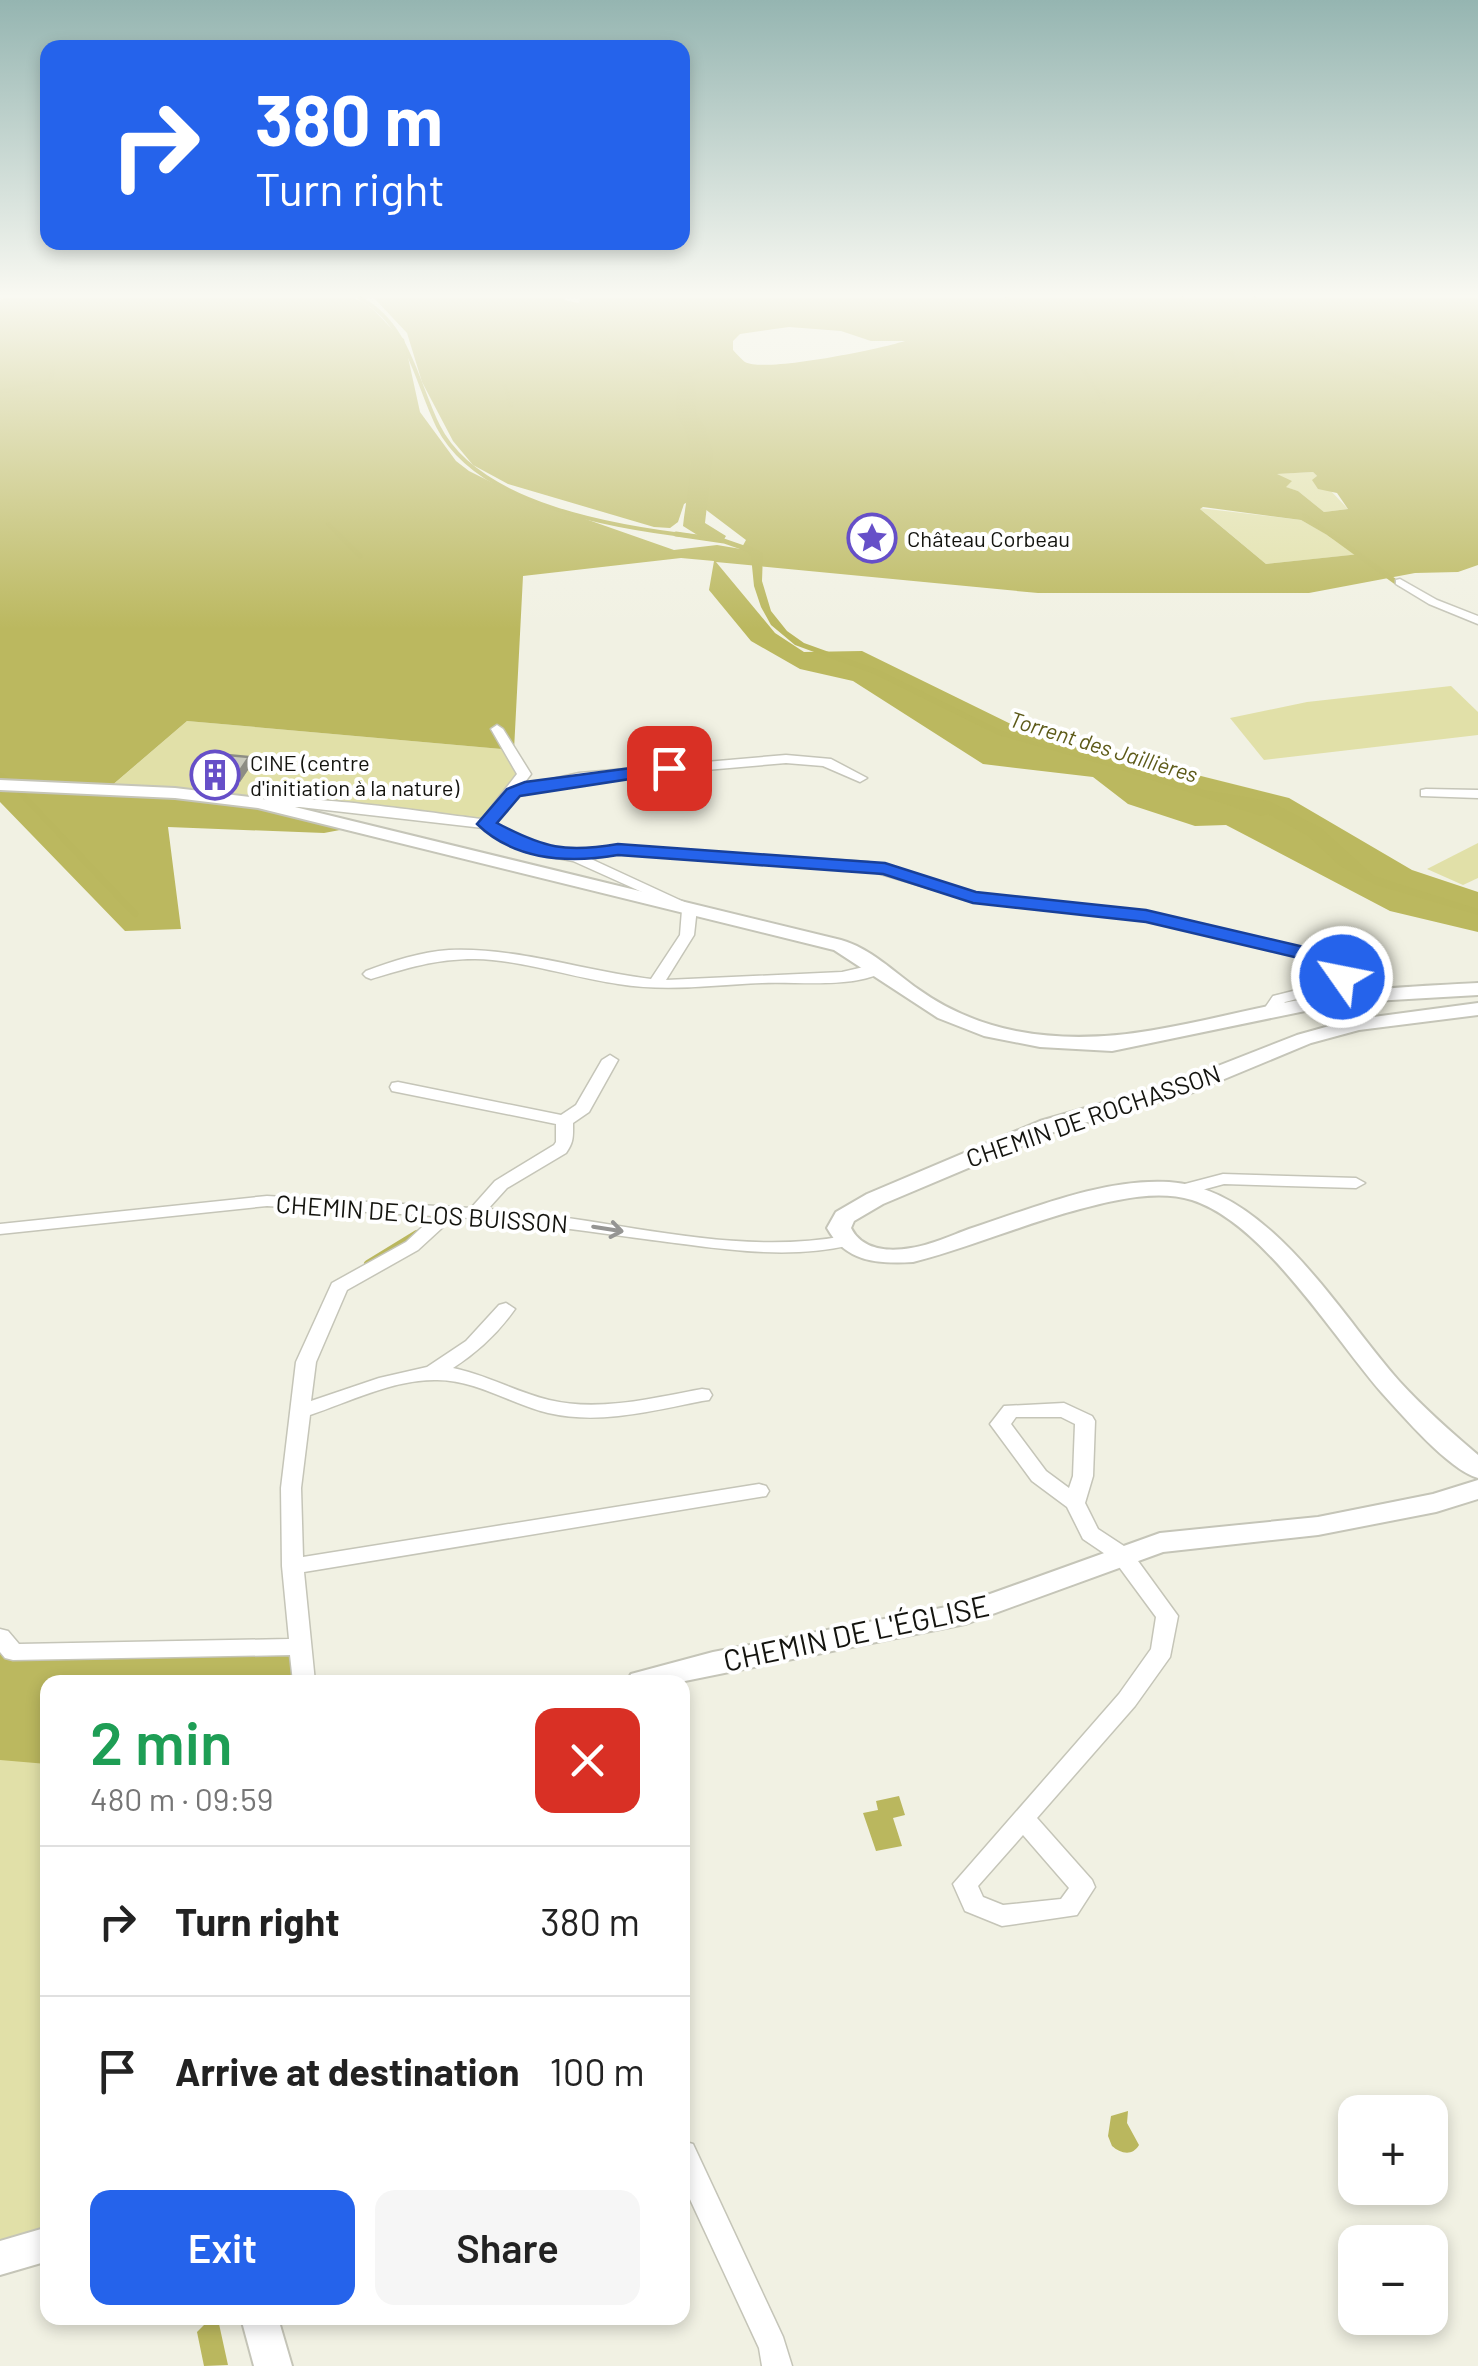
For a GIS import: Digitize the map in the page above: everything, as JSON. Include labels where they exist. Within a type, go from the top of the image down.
[{"type":"street","points":[[1400,582],[1433,602],[1476,618]]},
{"type":"street","points":[[486,824],[524,774],[497,728]]},
{"type":"street","points":[[514,792],[579,777],[786,759],[826,762],[860,778]]},
{"type":"street","name":"CHEMIN DE ROCHASSON","points":[[0,785],[158,792],[258,803],[690,908],[840,946],[881,968],[925,1003],[968,1023],[1068,1046],[1112,1045],[1374,995],[1478,990]]},
{"type":"street","points":[[1426,793],[1478,794]]},
{"type":"street","points":[[258,803],[300,803],[486,824],[531,849],[575,857],[690,908],[687,936],[656,984]]},
{"type":"street","points":[[575,857],[618,850],[868,866],[985,899],[1146,916],[1212,930],[1331,960],[1341,969],[1342,977],[1334,985],[1280,999],[1270,1012]]},
{"type":"street","points":[[371,974],[407,958],[469,954],[517,957],[656,984],[857,977],[881,968]]},
{"type":"street","name":"CHEMIN DE ROCHASSON","points":[[844,1242],[838,1228],[844,1217],[875,1198],[1023,1135],[1185,1087],[1304,1040],[1358,1024],[1478,1009]]},
{"type":"street","points":[[398,1087],[564,1120],[582,1108],[610,1060]]},
{"type":"street","points":[[476,1214],[486,1198],[560,1148],[564,1143],[564,1120]]},
{"type":"street","points":[[1187,1189],[1223,1179],[1356,1183]]},
{"type":"street","points":[[844,1242],[857,1251],[872,1254],[913,1255],[1104,1198],[1165,1188],[1187,1189],[1222,1202],[1250,1222],[1389,1385],[1435,1433],[1478,1469]]},
{"type":"street","name":"CHEMIN DE CLOS BUISSON","points":[[0,1229],[248,1200],[554,1220],[693,1243],[794,1247],[844,1242]]},
{"type":"street","points":[[303,1675],[293,1566],[292,1488],[306,1362],[339,1287],[412,1246],[448,1213]]},
{"type":"street","points":[[301,1411],[432,1373],[468,1352],[506,1309]]},
{"type":"street","points":[[432,1373],[580,1412],[610,1411],[702,1395]]},
{"type":"street","points":[[1023,1818],[1083,1887],[1068,1908],[1002,1916],[974,1904],[964,1884],[1127,1700],[1162,1652],[1167,1616],[1122,1555],[1090,1534],[1075,1503],[1039,1476],[1000,1424],[1011,1411],[1064,1410],[1084,1421],[1084,1476],[1075,1503]]},
{"type":"street","name":"CHEMIN DE L'ÉGLISE","points":[[668,1675],[965,1614],[1160,1542],[1335,1522],[1436,1503],[1478,1490]]},
{"type":"street","points":[[293,1566],[759,1491]]},
{"type":"street","points":[[0,1637],[13,1652],[300,1647]]},
{"type":"street","points":[[690,2168],[773,2347],[778,2366]]},
{"type":"street","points":[[0,2258],[40,2246]]},
{"type":"street","points":[[262,2325],[272,2366]]},
{"type":"shaded area","points":[[0,408],[419,408],[456,461],[469,471],[517,495],[674,550],[717,545],[741,549],[746,540],[701,506],[701,495],[684,504],[678,522],[670,528],[654,527],[508,484],[473,465],[453,441],[436,408],[1478,408],[1478,565],[1458,572],[1415,573],[1309,593],[1038,593],[716,562],[775,633],[804,652],[862,651],[1029,733],[1289,798],[1412,870],[1478,892],[1478,932],[1390,911],[1226,825],[1195,826],[1128,804],[1093,777],[983,764],[853,681],[800,669],[751,641],[709,590],[714,561],[681,558],[523,576],[514,750],[187,721],[110,787],[231,799],[356,827],[324,833],[168,827],[181,929],[125,931],[0,802]],"holes":[[[1313,472],[1317,476],[1312,480],[1318,489],[1337,493],[1348,509],[1324,512],[1298,491],[1286,487],[1292,481],[1277,474]],[[1200,509],[1301,520],[1360,554],[1266,564]]]},
{"type":"shaded area","points":[[1313,472],[1348,509],[1324,512],[1298,491],[1285,487],[1291,482],[1275,474]]},
{"type":"shaded area","points":[[1199,508],[1301,520],[1361,554],[1266,564]]},
{"type":"shaded area","points":[[745,544],[763,553],[762,581],[771,611],[787,631],[804,643],[879,670],[1000,730],[1204,790],[1269,801],[1321,828],[1374,876],[1478,909],[1478,915],[1376,885],[1340,866],[1308,836],[1268,814],[1261,816],[998,735],[874,674],[795,645],[771,625],[761,607],[751,556],[742,549]]},
{"type":"shaded area","points":[[1451,686],[1478,712],[1478,735],[1264,760],[1230,718],[1307,702]]},
{"type":"shaded area","points":[[187,721],[514,750],[523,767],[486,824],[109,788]]},
{"type":"shaded area","points":[[1478,843],[1478,878],[1463,885],[1427,869]]},
{"type":"shaded area","points":[[0,1637],[41,1675],[40,2246],[0,2258]]},
{"type":"shaded area","points":[[0,1637],[13,1652],[300,1649],[303,1675],[40,1675],[40,1763],[0,1760]]},
{"type":"shaded area","points":[[899,1796],[905,1815],[893,1818],[902,1846],[876,1851],[863,1813],[878,1810],[876,1801]]},
{"type":"shaded area","points":[[1128,2111],[1127,2123],[1139,2145],[1126,2153],[1112,2146],[1108,2136],[1111,2116]]},
{"type":"shaded area","points":[[204,2325],[219,2325],[228,2365],[204,2366],[197,2332]]},
{"type":"building","points":[[227,755],[249,757],[239,772],[214,770]]},
{"type":"waterway","points":[[431,408],[457,453],[484,476],[517,494],[591,519],[699,537]]},
{"type":"waterway","points":[[686,408],[703,453],[694,526],[715,536]]},
{"type":"waterway","points":[[1304,515],[1334,537]]},
{"type":"waterway","points":[[328,524],[360,556]]},
{"type":"waterway","name":"Torrent des Jaillières","points":[[676,534],[724,541],[750,550]]},
{"type":"waterway","points":[[1330,534],[1400,585]]},
{"type":"waterway","points":[[0,775],[13,783]]},
{"type":"waterway","points":[[17,789],[66,841]]},
{"type":"waterway","points":[[63,838],[135,914]]},
{"type":"waterway","points":[[368,1264],[417,1234]]},
{"type":"place","name":"Château Corbeau","points":[[872,538]]},
{"type":"place","name":"CINE (centre d'initiation à la nature)","points":[[215,775]]},
{"type":"route","points":[[669,768],[532,786],[514,792],[486,824],[531,849],[575,857],[618,850],[885,868],[973,897],[1146,916],[1212,930],[1331,960],[1341,969],[1342,977]]}]
